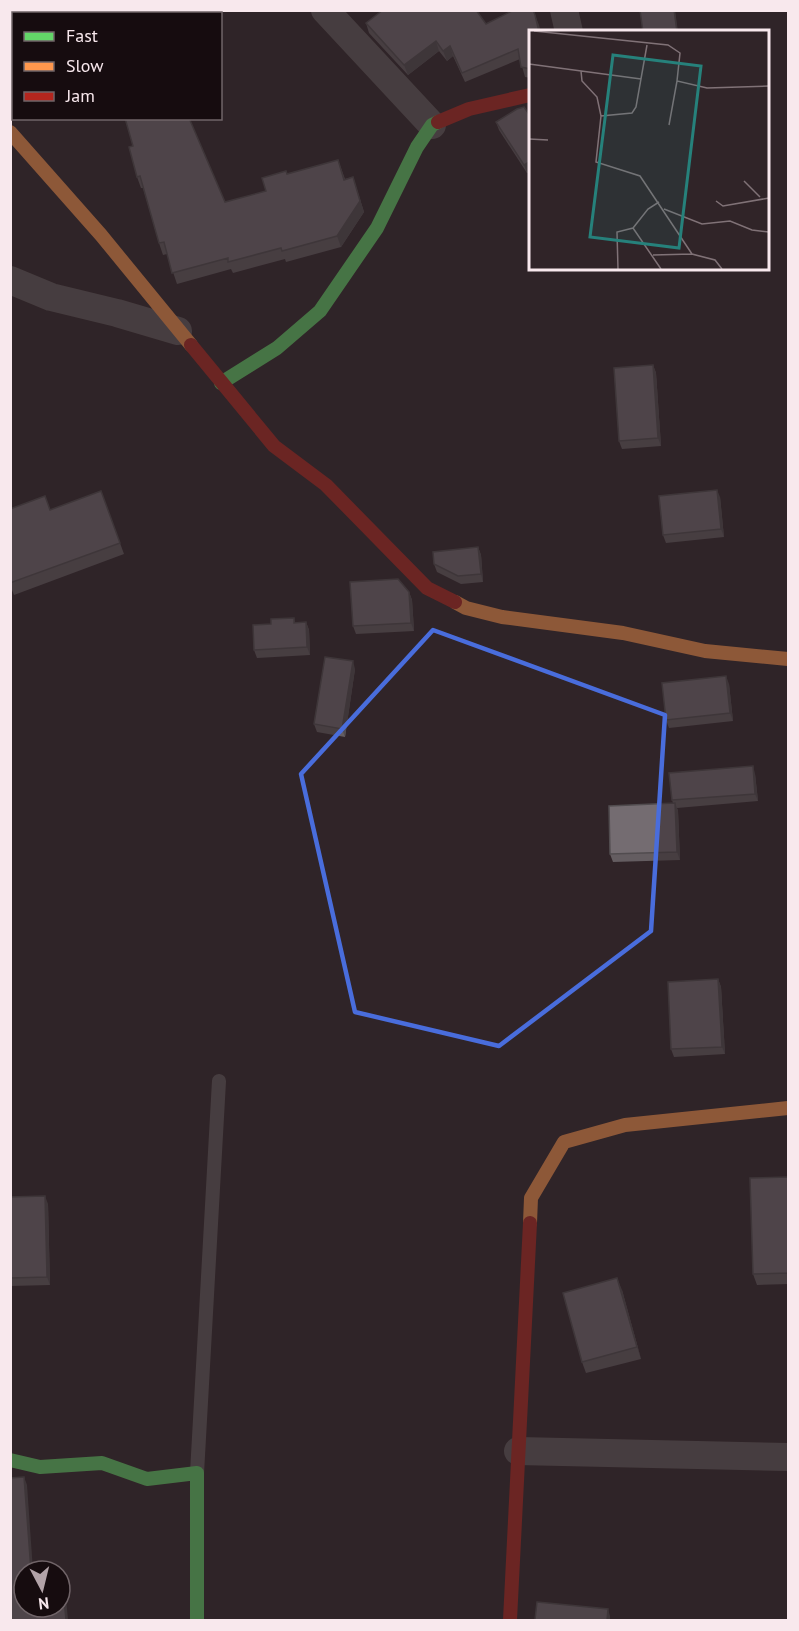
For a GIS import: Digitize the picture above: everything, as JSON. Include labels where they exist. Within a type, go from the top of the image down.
[{"type":"street","points":[[325,10],[432,125]]},
{"type":"street","points":[[564,10],[569,30]]},
{"type":"street","points":[[221,383],[277,348],[320,311],[377,228],[417,147],[432,125],[470,109],[529,95]]},
{"type":"street","points":[[10,132],[101,235],[274,446],[326,485],[427,588],[466,608],[502,617],[623,633],[705,651],[789,659]]},
{"type":"street","points":[[10,280],[51,297],[178,331]]},
{"type":"street","points":[[510,1620],[531,1198],[564,1142],[625,1125],[789,1108]]},
{"type":"street","points":[[518,1451],[789,1457]]},
{"type":"street","points":[[10,1460],[40,1467],[102,1463],[147,1479],[197,1473],[197,1620]]},
{"type":"lane","points":[[197,1473],[219,1081]]},
{"type":"highlighted area","points":[[433,630],[665,715],[651,931],[499,1046],[355,1012],[301,774]]},
{"type":"building","points":[[383,10],[476,10],[486,24],[514,10],[533,10],[539,30],[529,30],[529,69],[521,67],[518,49],[462,73],[450,46],[443,51],[436,41],[404,65],[366,23]]},
{"type":"building","points":[[640,10],[674,10],[677,30],[643,30]]},
{"type":"building","points":[[524,107],[529,114],[529,162],[524,165],[496,122]]},
{"type":"building","points":[[126,120],[190,120],[225,202],[266,191],[262,178],[286,171],[287,174],[338,160],[344,180],[353,177],[360,201],[337,236],[282,251],[281,248],[228,262],[228,258],[172,273],[164,242],[159,243],[140,176],[137,177],[129,147],[133,146]]},
{"type":"building","points":[[653,365],[658,438],[619,441],[614,368]]},
{"type":"building","points":[[717,490],[721,529],[663,535],[659,496]]},
{"type":"building","points":[[101,491],[120,543],[10,583],[10,509],[45,496],[50,510]]},
{"type":"building","points":[[478,547],[481,574],[458,576],[434,564],[433,552]]},
{"type":"building","points":[[398,579],[409,592],[411,623],[353,626],[350,582]]},
{"type":"building","points":[[294,618],[294,623],[306,622],[307,647],[254,650],[253,625],[271,624],[271,619]]},
{"type":"building","points":[[325,657],[353,661],[342,729],[314,724]]},
{"type":"building","points":[[726,676],[730,713],[666,720],[662,683]]},
{"type":"building","points":[[753,766],[755,794],[672,800],[669,773]]},
{"type":"building","points":[[675,803],[677,852],[610,854],[609,806]]},
{"type":"building","points":[[718,979],[722,1047],[671,1049],[668,982]]},
{"type":"building","points":[[789,1177],[789,1273],[753,1274],[750,1178]]},
{"type":"building","points":[[45,1196],[47,1277],[10,1278],[10,1197]]},
{"type":"building","points":[[617,1278],[637,1347],[582,1362],[563,1293]]},
{"type":"building","points":[[24,1477],[30,1559],[12,1559],[12,1619],[66,1620],[10,1620],[10,1478]]},
{"type":"building","points":[[537,1602],[608,1609],[607,1620],[535,1620]]},
{"type":"traffic: fast","points":[[221,383],[277,348],[320,311],[377,228],[417,147],[432,125],[438,122]]},
{"type":"traffic: fast","points":[[10,1460],[40,1467],[102,1463],[147,1479],[197,1473],[197,1620]]},
{"type":"traffic: slow","points":[[10,132],[101,235],[191,345]]},
{"type":"traffic: slow","points":[[455,602],[466,608],[502,617],[623,633],[705,651],[788,659]]},
{"type":"traffic: slow","points":[[530,1223],[531,1198],[564,1142],[625,1125],[788,1108]]},
{"type":"traffic: jam","points":[[438,122],[469,109],[529,95]]},
{"type":"traffic: jam","points":[[191,345],[274,446],[326,485],[427,588],[455,602]]},
{"type":"traffic: jam","points":[[510,1620],[530,1223]]}]
